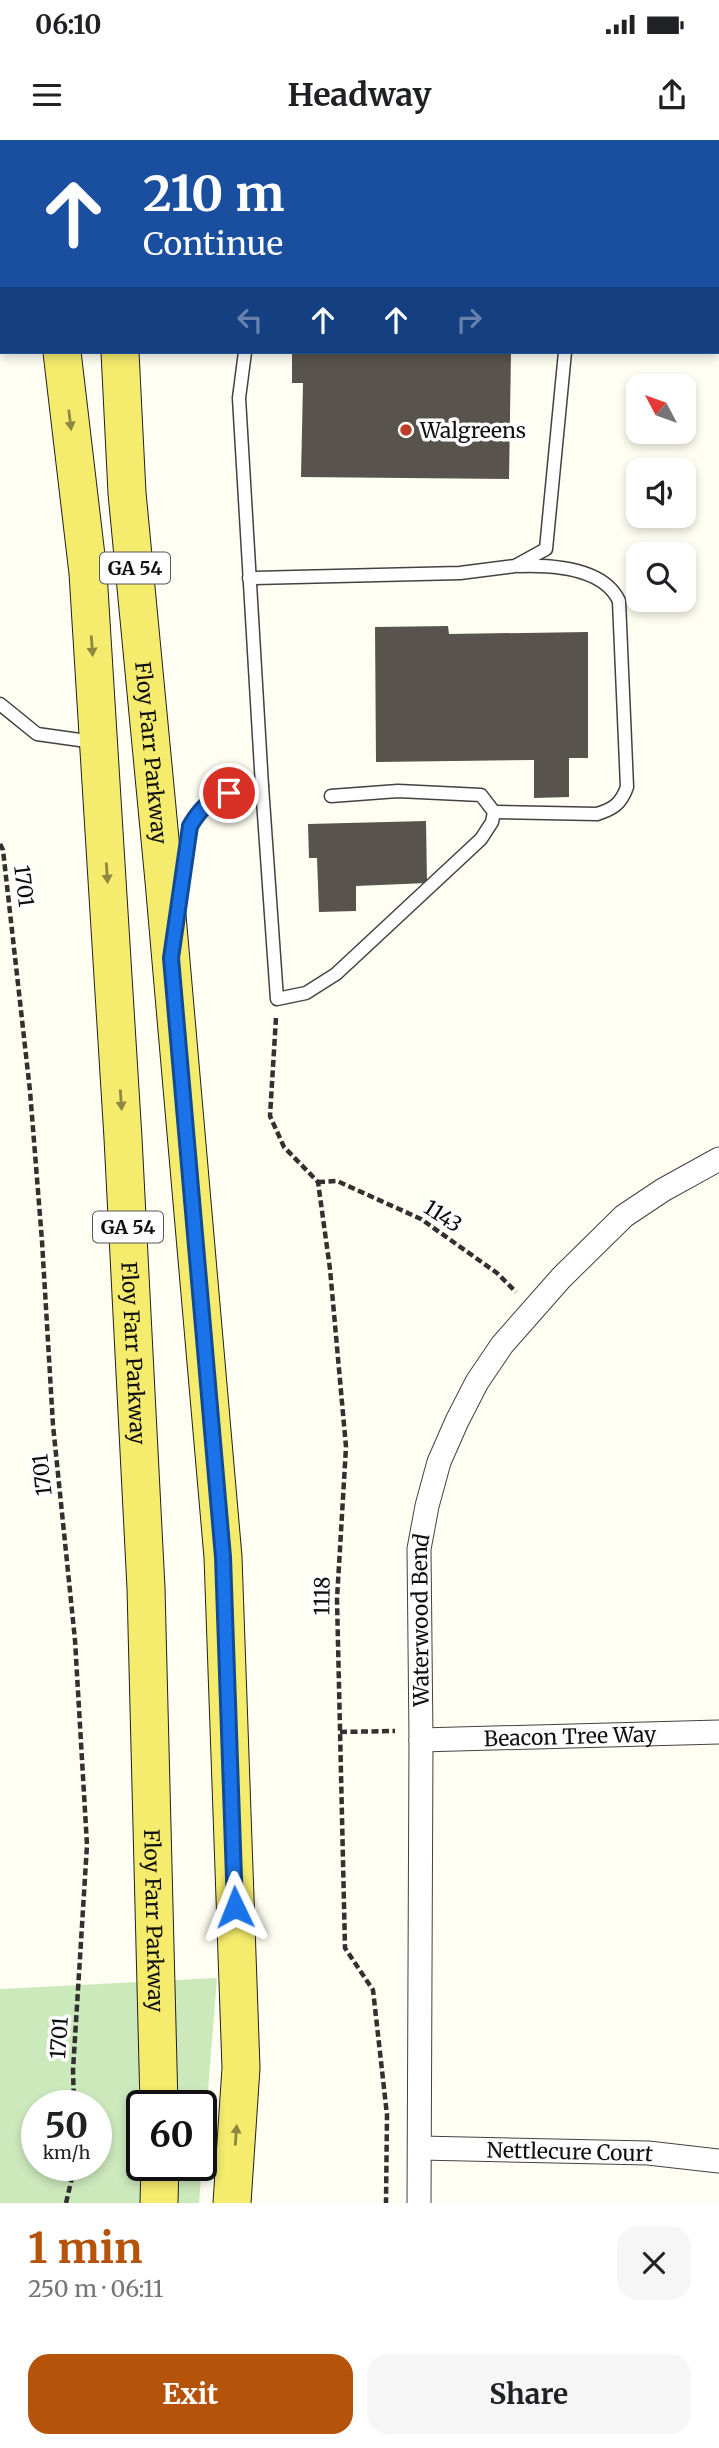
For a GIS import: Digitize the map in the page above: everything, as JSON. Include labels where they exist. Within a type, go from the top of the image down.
[{"type":"main road","name":"Floy Farr Parkway","points":[[62,354],[88,573],[123,1138],[146,1588],[159,2090]]},
{"type":"main road","name":"Floy Farr Parkway","points":[[120,354],[127,493],[223,1557],[241,2068],[232,2203]]},
{"type":"main road","points":[[159,2203],[160,2181]]},
{"type":"street","name":"Waterwood Bend","points":[[419,2203],[419,1549],[427,1506],[457,1421],[477,1382],[502,1345],[561,1278],[624,1216],[663,1190],[719,1159]]},
{"type":"street","name":"Beacon Tree Way","points":[[421,1735],[719,1731]]},
{"type":"street","name":"Nettlecure Court","points":[[420,2148],[648,2153],[719,2161]]},
{"type":"lane","points":[[245,354],[239,398],[277,999],[306,993],[336,974],[481,839],[492,822],[494,812],[481,795],[398,791],[331,796]]},
{"type":"lane","points":[[515,566],[547,549],[565,354]]},
{"type":"lane","points":[[249,578],[460,573],[545,565],[596,578],[616,594],[619,601],[627,788],[620,803],[597,814],[494,812]]},
{"type":"lane","points":[[0,704],[37,734],[98,742]]},
{"type":"lane","points":[[171,958],[190,826],[198,812],[214,798],[244,788],[262,786]]},
{"type":"path","name":"1701","points":[[0,844],[12,914],[30,1091],[53,1425],[75,1640],[88,1844],[74,2090]]},
{"type":"path","points":[[277,999],[270,1116],[284,1147],[318,1182]]},
{"type":"path","name":"1143","points":[[318,1182],[337,1181],[421,1219],[497,1273],[533,1310]]},
{"type":"path","name":"1118","points":[[318,1182],[330,1269],[346,1447],[337,1599],[345,1948],[373,1990],[387,2115],[386,2203]]},
{"type":"path","points":[[340,1732],[421,1735]]},
{"type":"path","points":[[66,2203],[71,2181]]},
{"type":"green space","points":[[217,1978],[208,2090],[126,2090],[126,2181],[201,2181],[199,2203],[0,2203],[0,1989]]},
{"type":"building","name":"Walgreens","points":[[292,354],[511,354],[509,479],[301,477],[303,383],[292,383]]},
{"type":"building","points":[[448,626],[449,634],[588,632],[588,758],[569,758],[569,797],[534,798],[534,760],[376,762],[375,627]]},
{"type":"building","points":[[426,821],[427,883],[356,886],[356,911],[319,912],[317,858],[309,858],[308,824]]},
{"type":"place","name":"Walgreens","points":[[406,430]]},
{"type":"route","points":[[229,793],[214,798],[198,812],[190,826],[171,958],[223,1557],[235,1907]]}]
